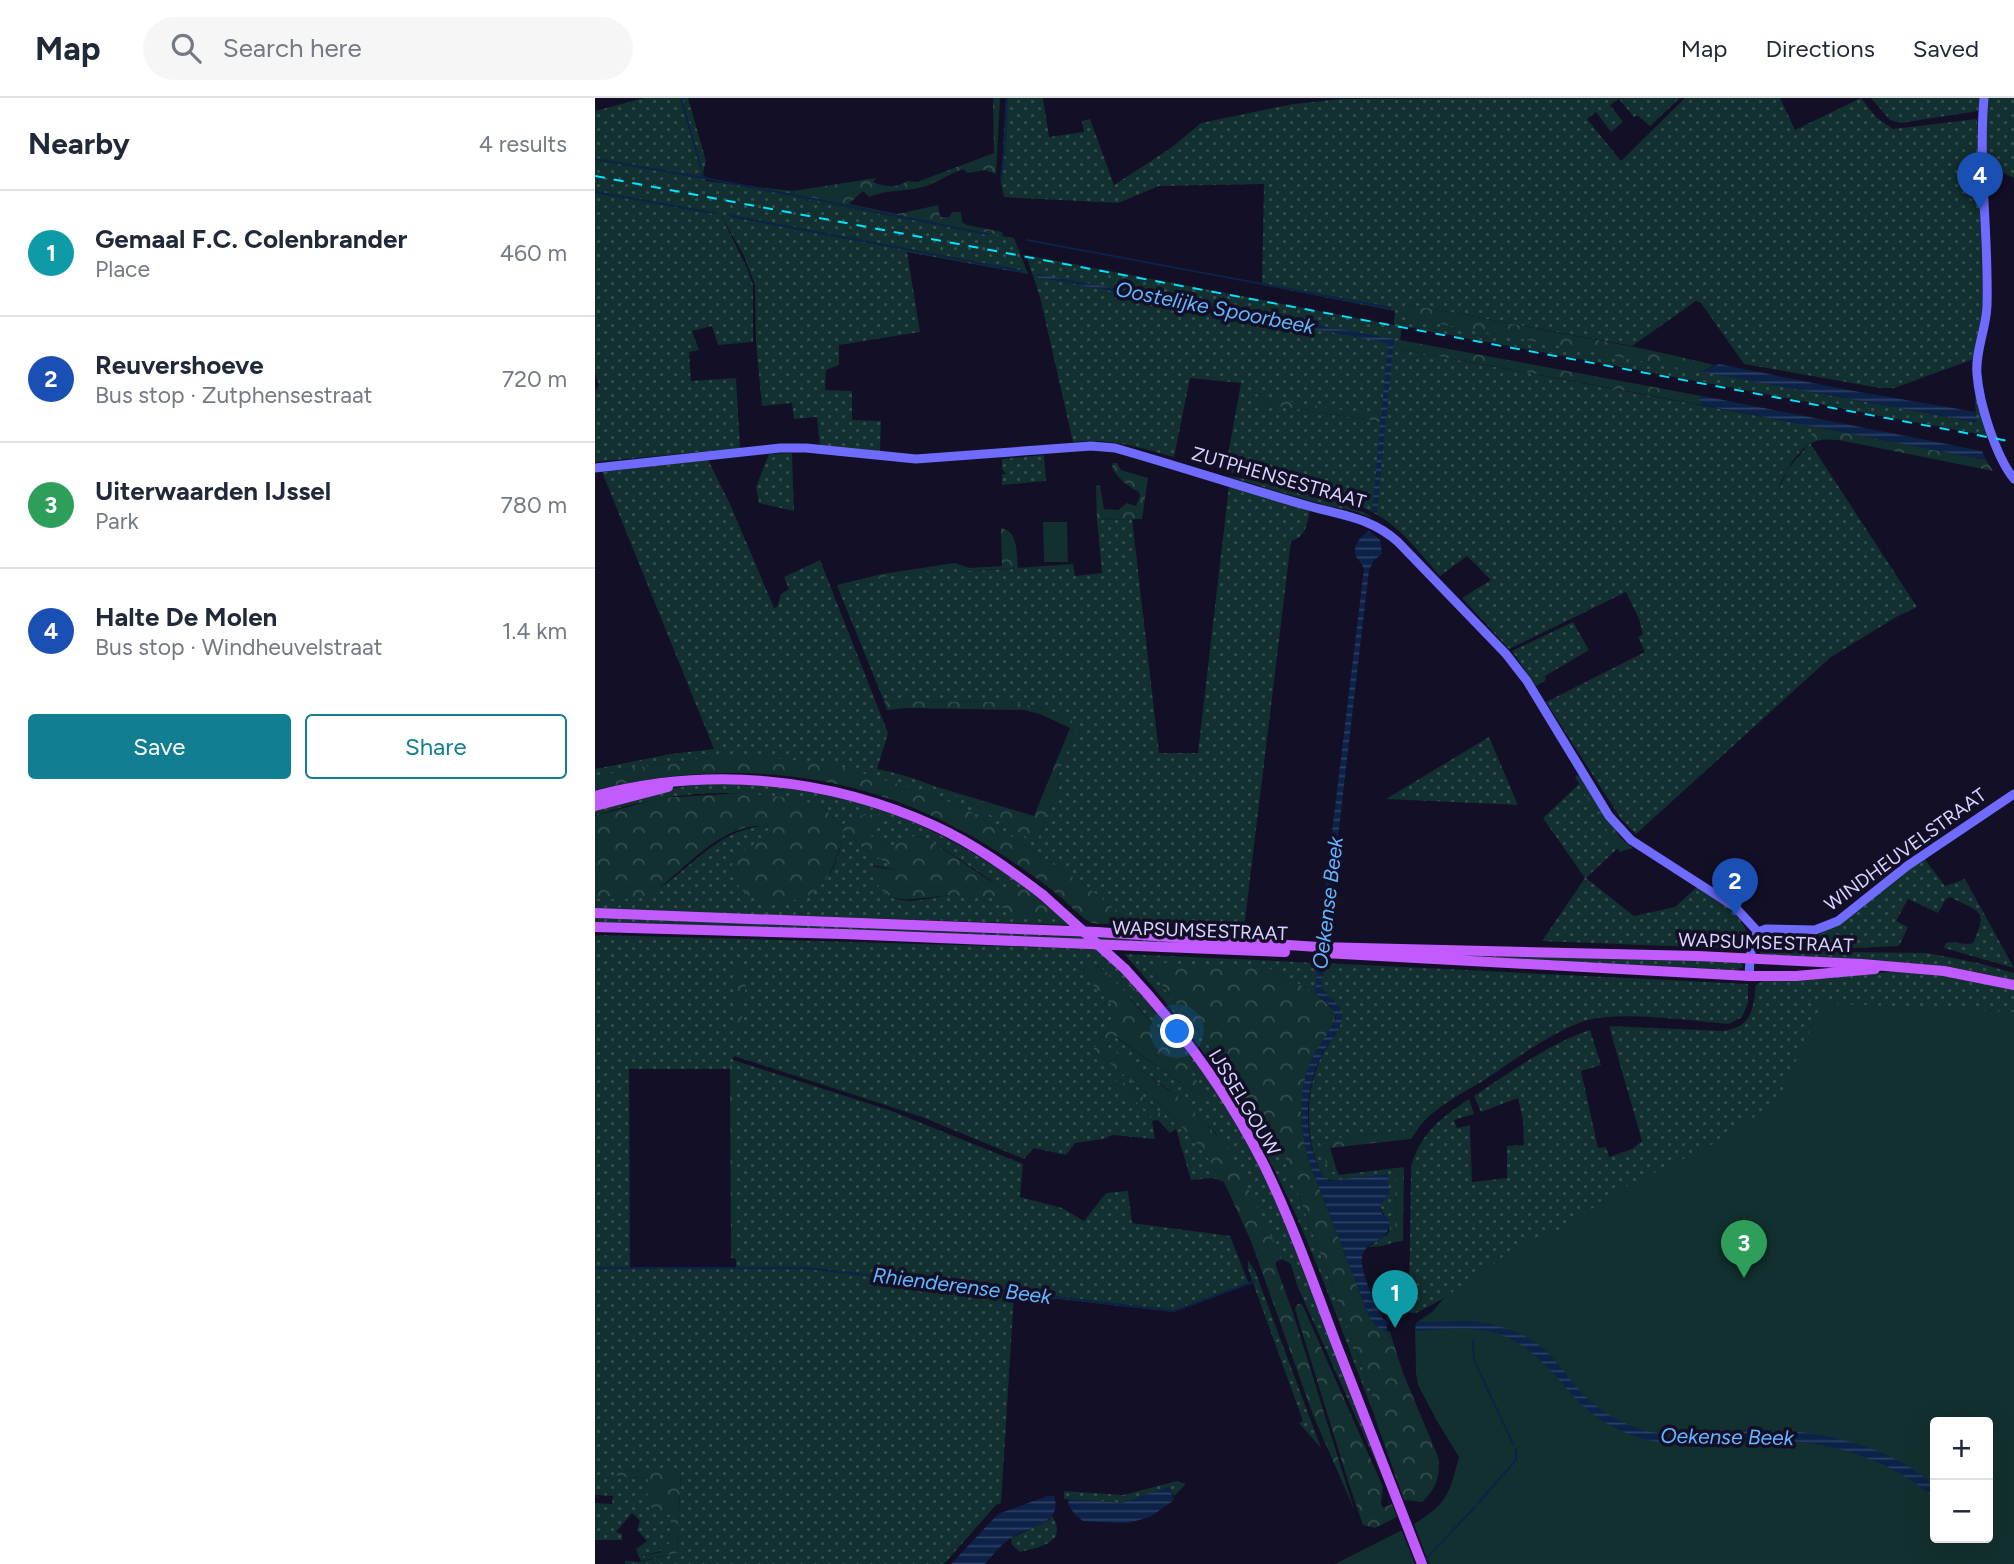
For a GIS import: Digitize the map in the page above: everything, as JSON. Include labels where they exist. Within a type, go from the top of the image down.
[{"type":"main road","name":"IJSSELGOUW","points":[[595,806],[649,791],[717,779]]},
{"type":"main road","name":"IJSSELGOUW","points":[[595,796],[647,783],[717,779],[807,785],[854,796],[905,813],[967,843],[1043,895],[1086,931],[1157,1004],[1204,1065],[1237,1115],[1300,1248],[1422,1564]]},
{"type":"main road","name":"WAPSUMSESTRAAT","points":[[595,913],[1097,932],[1324,950],[1752,976],[1823,974],[1886,967]]},
{"type":"main road","name":"WAPSUMSESTRAAT","points":[[595,927],[1324,950],[1753,959],[1944,971],[2014,985]]},
{"type":"street","points":[[1984,98],[1982,138],[1987,307],[1977,377],[1996,448],[2014,479]]},
{"type":"street","name":"ZUTPHENSESTRAAT","points":[[595,468],[780,448],[916,459],[1091,446],[1115,448],[1306,505],[1365,519],[1385,530],[1398,542],[1506,654],[1551,716],[1609,816],[1620,829],[1631,840],[1735,907],[1758,932]]},
{"type":"street","name":"WINDHEUVELSTRAAT","points":[[1758,932],[1766,929],[1815,930],[1844,918],[1907,866],[2014,794]]},
{"type":"street","points":[[1752,976],[1754,942],[1758,932]]},
{"type":"green space","points":[[644,98],[688,98],[706,161],[703,172],[706,181],[793,191],[794,195],[808,201],[1014,238],[1028,274],[907,252],[920,332],[839,345],[839,365],[826,370],[825,390],[852,391],[852,420],[881,421],[880,452],[820,446],[817,417],[794,419],[792,403],[762,406],[756,342],[755,285],[744,256],[721,215],[753,285],[753,342],[718,345],[712,326],[692,331],[699,350],[689,352],[691,381],[736,378],[740,448],[595,462],[595,392],[599,385],[595,374],[595,111]]},
{"type":"green space","points":[[993,98],[1000,98],[996,174],[985,170],[968,173],[963,169],[919,188],[869,197],[863,191],[849,204],[898,214],[938,205],[940,217],[961,212],[962,222],[967,225],[1002,232],[1003,236],[808,201],[794,195],[793,191],[876,178],[873,182],[886,186],[900,185],[907,181],[917,182],[994,153]]},
{"type":"green space","points":[[1006,98],[1043,98],[1049,137],[1084,132],[1082,121],[1090,119],[1114,185],[1171,148],[1201,123],[1293,104],[1341,99],[1680,98],[1650,126],[1637,115],[1634,117],[1619,99],[1610,105],[1623,122],[1611,132],[1596,112],[1587,119],[1621,161],[1685,98],[1780,98],[1795,130],[1861,98],[1876,117],[1893,129],[1977,119],[1983,302],[1974,359],[1894,388],[1880,388],[1744,364],[1701,303],[1696,301],[1632,346],[1406,304],[1404,317],[1976,422],[1974,368],[1989,436],[1402,326],[1399,349],[1817,427],[1784,472],[1778,492],[1787,470],[1810,443],[1917,607],[1831,657],[1636,834],[1621,819],[1546,702],[1645,652],[1638,637],[1643,634],[1639,619],[1626,592],[1509,649],[1462,598],[1491,580],[1467,556],[1440,576],[1396,528],[1363,507],[1325,494],[1225,471],[1241,383],[1190,378],[1174,457],[1111,442],[1073,442],[1040,297],[1026,255],[1394,325],[1395,311],[1262,285],[1264,184],[1159,186],[1118,203],[1004,197],[1001,183]],"holes":[[[1254,402],[1380,416],[1379,422]]]},
{"type":"green space","points":[[1871,98],[1980,98],[1978,111],[1901,123],[1890,120]]},
{"type":"green space","points":[[1988,98],[2014,98],[2014,178],[1986,165],[1985,126]]},
{"type":"green space","points":[[1406,304],[1645,349],[1715,365],[1701,372],[1413,319],[1404,317]]},
{"type":"green space","points":[[1400,340],[1702,396],[1699,399],[1702,405],[1399,349]]},
{"type":"green space","points":[[1254,396],[1380,416],[1380,422],[1253,402]]},
{"type":"green space","points":[[1817,427],[1986,460],[1993,471],[1839,440],[1822,440],[1815,441],[1800,452],[1786,472],[1778,492],[1774,491],[1786,465]]},
{"type":"green space","points":[[792,453],[794,511],[759,503],[756,487],[769,454]]},
{"type":"green space","points":[[1044,455],[1046,481],[1002,485],[1002,474],[1006,474],[1002,469],[1002,459]]},
{"type":"green space","points":[[708,460],[730,504],[774,608],[777,607],[781,594],[789,589],[784,577],[820,560],[888,733],[877,769],[919,781],[960,798],[1036,843],[1060,783],[1056,780],[1078,724],[1040,707],[1009,702],[884,701],[838,588],[883,577],[956,566],[976,571],[1073,564],[1075,576],[1102,573],[1097,520],[1132,519],[1159,753],[1198,753],[1229,486],[1310,510],[1303,533],[1291,541],[1244,928],[1132,923],[1086,886],[1014,838],[971,812],[931,794],[711,757],[633,768],[595,778],[595,769],[671,754],[714,749],[602,472]]},
{"type":"green space","points":[[1113,463],[1117,463],[1121,470],[1148,478],[1142,519],[1097,520],[1096,485],[1100,486],[1104,509],[1118,510],[1127,503],[1136,506],[1140,496],[1139,492],[1117,475],[1112,468]]},
{"type":"green space","points":[[1226,476],[1279,486],[1326,499],[1373,518],[1354,511]]},
{"type":"green space","points":[[1043,522],[1067,522],[1068,562],[1044,562]]},
{"type":"green space","points":[[1001,528],[1014,538],[1018,568],[969,571],[956,567],[883,577],[838,588],[837,585],[882,574],[955,563],[969,568],[1002,566]]},
{"type":"green space","points":[[1573,622],[1589,650],[1545,676],[1546,680],[1536,686],[1512,651]]},
{"type":"green space","points":[[884,701],[1009,702],[1040,707],[1079,724],[1056,779],[1060,783],[1036,843],[974,805],[934,786],[1034,816],[1070,728],[1040,714],[1024,710],[887,710]]},
{"type":"green space","points":[[1489,737],[1518,805],[1386,799]]},
{"type":"green space","points":[[711,757],[772,758],[832,764],[931,794],[971,812],[1014,838],[1086,886],[1132,923],[1090,922],[1026,871],[946,822],[898,802],[849,787],[750,773],[699,774],[595,790],[595,778],[633,768]]},
{"type":"green space","points":[[1579,775],[1619,836],[1632,848],[1620,852],[1575,777]]},
{"type":"green space","points":[[718,782],[789,784],[860,802],[944,837],[1024,886],[1020,892],[1004,889],[944,849],[919,836],[888,849],[867,833],[869,828],[880,828],[849,821],[841,826],[821,805],[748,795],[708,793],[658,799],[595,816],[595,807],[651,791]]},
{"type":"green space","points":[[1579,784],[1618,848],[1586,878],[1634,916],[1675,907],[1697,887],[1724,905],[1740,920],[1747,939],[1745,949],[1542,941],[1585,878],[1543,818]]},
{"type":"green space","points":[[744,793],[821,805],[841,826],[856,816],[878,814],[883,818],[883,824],[880,828],[869,828],[867,833],[887,848],[914,836],[922,837],[1009,890],[1019,892],[1024,886],[1064,919],[1034,915],[1014,917],[988,895],[979,898],[951,895],[913,899],[891,896],[882,891],[875,881],[871,866],[900,871],[865,850],[844,830],[832,870],[817,890],[792,901],[760,900],[751,897],[739,886],[732,863],[740,853],[770,834],[770,827],[756,826],[742,829],[716,841],[650,894],[623,899],[595,898],[595,816],[660,798]]},
{"type":"green space","points":[[761,826],[770,827],[770,834],[735,858],[775,901],[804,896],[824,882],[837,859],[843,829],[865,850],[904,872],[873,865],[884,889],[896,899],[911,901],[950,895],[988,895],[1014,916],[1051,916],[1071,925],[595,909],[595,898],[650,894],[730,835]]},
{"type":"green space","points":[[1924,858],[1945,886],[1965,879],[2014,968],[1944,948],[1949,942],[1973,943],[1980,924],[1980,917],[1974,909],[1950,897],[1938,913],[1908,899],[1896,921],[1908,927],[1899,946],[1833,949],[1826,946],[1819,936],[1820,933]]},
{"type":"green space","points":[[595,918],[1161,937],[1210,945],[595,925]]},
{"type":"green space","points":[[1766,933],[1812,935],[1819,947],[1831,952],[1927,953],[2014,973],[2014,981],[1983,973],[1921,964],[1761,954],[1757,948],[1759,937]]},
{"type":"green space","points":[[595,936],[1100,949],[1150,1004],[1196,1062],[1255,1156],[1304,1266],[1391,1496],[1297,1285],[1291,1264],[1282,1259],[1216,1133],[1168,1089],[1107,1047],[1114,1036],[1202,1098],[1186,1066],[1193,1059],[1188,1053],[1180,1058],[1129,996],[1130,984],[1123,990],[1099,966],[1084,968],[1083,974],[1117,1010],[1093,1050],[1165,1108],[1203,1151],[1224,1182],[1213,1178],[1191,1180],[1176,1129],[1150,1103],[1118,1078],[1151,1114],[1155,1139],[1113,1135],[1075,1143],[1066,1155],[1034,1148],[1024,1159],[922,1117],[734,1056],[733,1060],[889,1110],[1023,1164],[1020,1197],[1062,1208],[1084,1221],[1106,1193],[1128,1191],[1132,1223],[1230,1236],[1249,1284],[1173,1312],[1014,1294],[1001,1503],[996,1505],[944,1564],[625,1564],[625,1561],[639,1562],[677,1553],[681,1472],[614,1470],[618,1477],[648,1478],[671,1515],[669,1544],[661,1551],[639,1557],[636,1549],[647,1541],[637,1530],[640,1521],[632,1513],[616,1532],[622,1534],[622,1540],[595,1540],[595,1503],[612,1504],[613,1496],[595,1495]],"holes":[[[629,1069],[736,1069],[736,1268],[630,1267]]]},
{"type":"green space","points":[[733,945],[746,983],[741,1028],[733,1034]]},
{"type":"green space","points":[[1328,949],[1736,960],[1743,967],[1737,970]]},
{"type":"green space","points":[[1124,954],[1318,963],[1315,993],[1270,969],[1154,975],[1218,1057],[1284,1155],[1370,1389],[1373,1412],[1305,1237],[1264,1150],[1229,1091],[1190,1034]]},
{"type":"green space","points":[[1165,963],[1270,969],[1315,993],[1335,1011],[1334,1023],[1308,1068],[1301,1109],[1304,1137],[1310,1164],[1370,1318],[1376,1326],[1390,1332],[1403,1373],[1438,1457],[1436,1482],[1422,1502],[1404,1500],[1373,1412],[1370,1389],[1284,1155],[1218,1057],[1152,972]]},
{"type":"green space","points":[[1324,963],[1748,984],[1748,1003],[1742,1017],[1729,1024],[1631,1016],[1579,1023],[1543,1041],[1449,1101],[1431,1114],[1417,1130],[1320,1140],[1329,1172],[1337,1171],[1339,1175],[1396,1168],[1395,1242],[1368,1247],[1388,1234],[1390,1229],[1380,1206],[1389,1191],[1325,1179],[1318,1166],[1310,1137],[1309,1106],[1314,1076],[1320,1059],[1335,1034],[1339,1006],[1321,989]]},
{"type":"green space","points":[[1101,967],[1123,990],[1130,984],[1135,990],[1129,997],[1180,1058],[1188,1053],[1193,1060],[1187,1067],[1206,1094],[1202,1098],[1115,1036],[1107,1046],[1182,1100],[1228,1146],[1282,1259],[1276,1262],[1276,1266],[1354,1509],[1313,1415],[1251,1241],[1224,1182],[1203,1151],[1165,1108],[1093,1050],[1116,1010],[1083,974],[1084,968]]},
{"type":"green space","points":[[1903,971],[1929,972],[2014,989],[2014,1079],[1454,1293],[1416,1313],[1409,1313],[1411,1168],[1426,1136],[1441,1120],[1469,1099],[1474,1114],[1454,1120],[1457,1128],[1470,1125],[1472,1182],[1507,1178],[1507,1146],[1524,1145],[1523,1120],[1518,1098],[1481,1112],[1474,1096],[1545,1051],[1590,1030],[1601,1065],[1581,1071],[1598,1148],[1606,1147],[1609,1157],[1632,1149],[1642,1141],[1609,1026],[1723,1031],[1740,1026],[1749,1016],[1756,985],[1763,981]]},
{"type":"green space","points":[[1822,1003],[2014,1012],[2014,1564],[1429,1564],[1414,1524],[1441,1503],[1453,1480],[1459,1457],[1418,1385],[1415,1326],[1444,1298],[1523,1243],[1556,1232],[1627,1186],[1708,1147],[1770,1107],[1782,1092]]},
{"type":"green space","points":[[730,1064],[736,1069],[736,1259],[731,1258]]},
{"type":"green space","points":[[1118,1078],[1150,1103],[1176,1129],[1170,1133],[1158,1120],[1152,1121],[1151,1114],[1114,1084]]},
{"type":"green space","points":[[1417,1130],[1411,1139],[1330,1148],[1337,1171],[1329,1172],[1319,1140]]},
{"type":"green space","points":[[1404,1167],[1403,1241],[1395,1242],[1396,1168]]},
{"type":"green space","points":[[1248,1260],[1255,1271],[1321,1448],[1299,1423],[1303,1421],[1248,1269]]},
{"type":"green space","points":[[1297,1304],[1302,1304],[1383,1487],[1381,1504],[1383,1508],[1392,1504],[1397,1517],[1375,1528],[1363,1525],[1295,1309]]},
{"type":"green space","points":[[614,1470],[681,1471],[677,1553],[641,1561],[639,1557],[661,1552],[661,1544],[669,1544],[671,1515],[658,1514],[647,1502],[648,1478],[618,1477]]},
{"type":"green space","points":[[1177,1481],[1186,1484],[1174,1496],[1169,1488],[1122,1503],[1064,1499],[1064,1491],[1123,1495]]},
{"type":"green space","points":[[1052,1516],[1057,1532],[1049,1542],[1020,1552],[1012,1545],[1011,1538],[1049,1520]]},
{"type":"green space","points":[[1400,1531],[1415,1564],[1335,1564]]},
{"type":"water","points":[[1037,274],[1394,339],[1377,512],[1372,512],[1388,343],[1037,277]]},
{"type":"water","points":[[1719,364],[1976,412],[1977,422],[1701,372]]},
{"type":"water","points":[[1703,396],[1982,451],[1986,460],[1702,405],[1699,399]]},
{"type":"water","points":[[1369,531],[1380,540],[1382,554],[1374,560],[1369,570],[1327,932],[1320,931],[1364,569],[1355,550],[1360,539]]},
{"type":"water","points":[[1318,963],[1324,963],[1321,989],[1339,1007],[1342,1019],[1339,1029],[1316,1066],[1309,1099],[1309,1133],[1317,1165],[1325,1179],[1329,1181],[1388,1174],[1389,1192],[1380,1206],[1382,1214],[1389,1219],[1389,1227],[1383,1237],[1364,1251],[1362,1258],[1363,1272],[1369,1288],[1382,1318],[1388,1322],[1386,1332],[1370,1318],[1310,1164],[1304,1137],[1301,1109],[1304,1082],[1313,1056],[1336,1018],[1332,1007],[1315,993]]},
{"type":"water","points":[[1473,1321],[1519,1333],[1548,1354],[1594,1404],[1614,1418],[1636,1428],[1655,1433],[1679,1434],[1765,1430],[1817,1434],[1868,1447],[1892,1457],[1930,1482],[1930,1495],[1895,1471],[1873,1460],[1825,1446],[1776,1440],[1682,1444],[1640,1438],[1613,1427],[1587,1410],[1541,1361],[1512,1340],[1481,1330],[1416,1331],[1416,1322]]},
{"type":"water","points":[[1169,1487],[1174,1500],[1150,1517],[1128,1523],[1083,1521],[1068,1504],[1069,1499],[1122,1503]]},
{"type":"water","points":[[1047,1496],[1054,1496],[1056,1506],[1053,1514],[1041,1524],[1008,1540],[985,1564],[951,1564],[998,1514]]},
{"type":"waterway","points":[[681,98],[701,168]]},
{"type":"waterway","points":[[1001,180],[1007,98]]},
{"type":"waterway","points":[[595,159],[704,178]]},
{"type":"waterway","points":[[702,174],[704,178],[808,198],[808,201]]},
{"type":"waterway","name":"Oostelijke Spoorbeek","points":[[595,192],[714,213]]},
{"type":"waterway","points":[[808,198],[987,234]]},
{"type":"waterway","name":"Oostelijke Spoorbeek","points":[[731,216],[1021,271]]},
{"type":"waterway","points":[[1027,240],[1391,308]]},
{"type":"waterway","name":"Oekense Beek","points":[[1323,944],[1324,932]]},
{"type":"waterway","name":"Rhienderense Beek","points":[[595,1268],[657,1268]]},
{"type":"waterway","name":"Rhienderense Beek","points":[[663,1268],[806,1268],[1174,1311],[1255,1281]]},
{"type":"waterway","points":[[1473,1340],[1474,1360],[1513,1444]]},
{"type":"waterway","points":[[1479,1502],[1516,1460],[1516,1449]]},
{"type":"waterway","points":[[1424,1561],[1475,1507]]},
{"type":"railway","points":[[595,176],[2014,442]]},
{"type":"place","name":"Halte De Molen","points":[[1980,210]]},
{"type":"place","name":"Reuvershoeve","points":[[1735,916]]},
{"type":"place","name":"Uiterwaarden IJssel","points":[[1744,1278]]},
{"type":"place","name":"Gemaal F.C. Colenbrander","points":[[1395,1328]]}]
